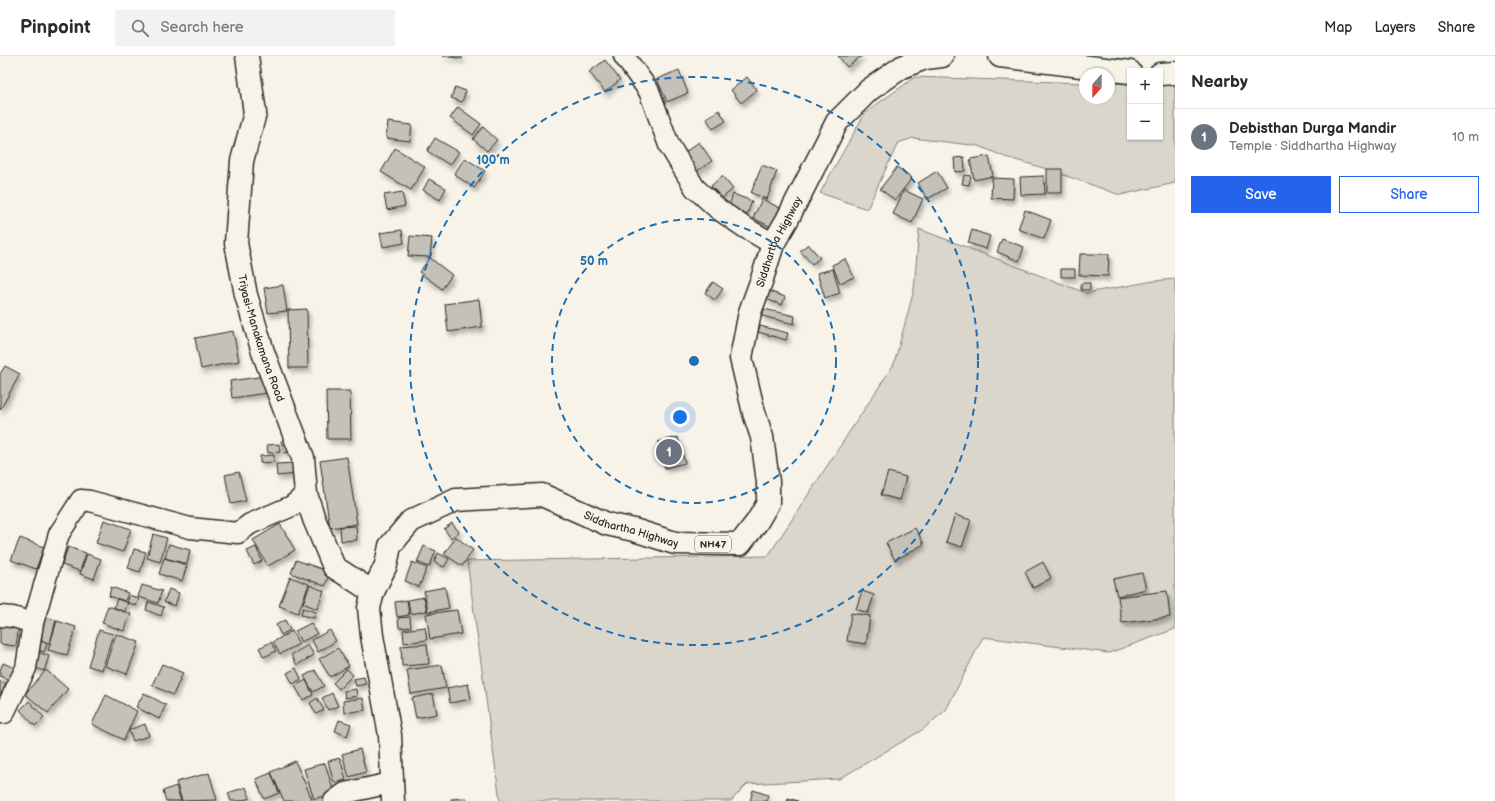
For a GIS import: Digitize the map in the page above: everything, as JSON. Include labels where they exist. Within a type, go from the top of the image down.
[{"type":"main road","name":"Triyasi-Manakamana Road","points":[[247,56],[255,113],[242,162],[236,243],[246,295],[263,352],[303,458],[306,494],[314,519],[334,567],[373,592]]},
{"type":"main road","name":"Siddhartha Highway","points":[[392,792],[390,735],[372,636],[369,608],[373,592],[386,565],[390,546],[411,522],[456,500],[542,495],[608,524],[675,543],[740,544],[757,522],[768,503],[768,482],[762,437],[754,413],[741,358],[750,312],[773,244],[791,214],[836,122],[869,90],[902,67],[925,58],[942,56]]},
{"type":"main road","points":[[1000,56],[1127,72]]},
{"type":"main road","points":[[1163,74],[1175,74]]},
{"type":"street","points":[[624,56],[649,91],[669,145],[695,188],[718,209],[744,227],[773,244]]},
{"type":"street","points":[[0,713],[4,713],[26,668],[33,623],[59,534],[81,500],[90,501],[190,528],[238,533],[250,524],[292,506],[306,494]]},
{"type":"street","points":[[0,616],[13,617],[33,623]]},
{"type":"street","points":[[334,801],[345,793],[392,792]]},
{"type":"shaded area","points":[[915,77],[1079,83],[1079,104],[1115,104],[1115,83],[1127,84],[1127,140],[1163,140],[1163,85],[1175,86],[1175,183],[1120,195],[1047,169],[1005,157],[979,146],[913,138],[898,143],[867,209],[820,193],[865,113]]},
{"type":"shaded area","points":[[919,229],[1086,293],[1154,281],[1175,279],[1175,629],[1109,653],[983,637],[946,710],[922,730],[839,779],[747,784],[731,801],[500,801],[467,561],[768,556],[894,364],[914,290]]},
{"type":"building","points":[[443,56],[462,56],[462,59]]},
{"type":"building","points":[[838,56],[862,56],[847,67]]},
{"type":"building","points":[[605,60],[620,80],[605,92],[589,72]]},
{"type":"building","points":[[679,70],[688,93],[667,102],[657,79]]},
{"type":"building","points":[[747,77],[757,90],[741,103],[731,90]]},
{"type":"building","points":[[455,87],[466,91],[462,102],[451,98]]},
{"type":"building","points":[[458,107],[481,124],[473,135],[450,118]]},
{"type":"building","points":[[719,110],[726,121],[713,129],[706,118]]},
{"type":"building","points":[[388,122],[412,125],[410,141],[386,138]]},
{"type":"building","points":[[483,127],[497,140],[487,151],[473,139]]},
{"type":"building","points":[[435,138],[459,152],[450,165],[427,151]]},
{"type":"building","points":[[699,142],[712,161],[697,171],[684,153]]},
{"type":"building","points":[[395,148],[425,167],[411,190],[381,172]]},
{"type":"building","points":[[989,156],[993,176],[974,180],[970,159]]},
{"type":"building","points":[[964,157],[965,171],[955,172],[954,158]]},
{"type":"building","points":[[465,158],[485,171],[474,188],[454,174]]},
{"type":"building","points":[[762,165],[777,171],[767,199],[751,193]]},
{"type":"building","points":[[897,167],[912,178],[895,200],[880,189]]},
{"type":"building","points":[[1047,169],[1062,169],[1062,193],[1047,193]]},
{"type":"building","points":[[937,171],[947,188],[927,199],[918,183]]},
{"type":"building","points":[[964,175],[971,176],[969,185],[962,184]]},
{"type":"building","points":[[722,176],[733,189],[722,198],[711,186]]},
{"type":"building","points":[[1044,176],[1045,194],[1021,195],[1020,177]]},
{"type":"building","points":[[992,178],[1014,179],[1013,199],[991,198]]},
{"type":"building","points":[[429,179],[446,188],[440,200],[423,190]]},
{"type":"building","points":[[904,190],[923,199],[912,223],[893,214]]},
{"type":"building","points":[[402,192],[405,206],[387,210],[384,195]]},
{"type":"building","points":[[733,194],[752,201],[747,215],[728,208]]},
{"type":"building","points":[[762,199],[780,208],[771,227],[753,218]]},
{"type":"building","points":[[1025,210],[1051,220],[1044,239],[1018,229]]},
{"type":"building","points":[[402,230],[404,243],[383,247],[380,233]]},
{"type":"building","points":[[972,230],[990,236],[986,249],[968,243]]},
{"type":"building","points":[[410,236],[432,238],[430,257],[408,256]]},
{"type":"building","points":[[1002,239],[1024,247],[1019,261],[997,252]]},
{"type":"building","points":[[808,244],[820,258],[812,264],[800,251]]},
{"type":"building","points":[[1080,254],[1109,254],[1108,276],[1079,275]]},
{"type":"building","points":[[430,258],[452,275],[442,289],[419,272]]},
{"type":"building","points":[[845,259],[854,277],[840,283],[832,265]]},
{"type":"building","points":[[833,269],[840,293],[825,298],[817,273]]},
{"type":"building","points":[[1061,269],[1075,269],[1075,277],[1061,277]]},
{"type":"building","points":[[713,282],[723,289],[715,300],[705,293]]},
{"type":"building","points":[[1081,283],[1090,283],[1090,290],[1081,290]]},
{"type":"building","points":[[283,285],[287,311],[268,313],[264,288]]},
{"type":"building","points":[[769,291],[785,297],[782,305],[766,299]]},
{"type":"building","points":[[479,299],[482,327],[448,332],[445,304]]},
{"type":"building","points":[[307,309],[308,368],[289,368],[288,310]]},
{"type":"building","points":[[764,309],[795,316],[794,324],[762,316]]},
{"type":"building","points":[[760,326],[788,333],[786,340],[758,332]]},
{"type":"building","points":[[233,331],[239,361],[201,369],[195,338]]},
{"type":"building","points":[[5,366],[20,374],[0,410],[0,374]]},
{"type":"building","points":[[265,376],[267,393],[232,398],[230,381]]},
{"type":"building","points":[[326,391],[350,391],[351,439],[327,439]]},
{"type":"building","points":[[678,437],[685,463],[665,468],[658,442]]},
{"type":"building","points":[[293,438],[295,450],[284,453],[281,441]]},
{"type":"building","points":[[279,444],[280,452],[268,453],[267,445]]},
{"type":"building","points":[[274,455],[274,462],[260,463],[260,456]]},
{"type":"building","points":[[347,457],[357,524],[330,528],[320,461]]},
{"type":"building","points":[[296,463],[297,474],[277,476],[276,464]]},
{"type":"building","points":[[239,472],[246,501],[231,504],[225,475]]},
{"type":"building","points":[[888,472],[906,477],[900,500],[881,495]]},
{"type":"building","points":[[955,515],[971,520],[962,547],[946,542]]},
{"type":"building","points":[[104,520],[131,529],[123,552],[96,543]]},
{"type":"building","points":[[452,523],[459,532],[451,538],[444,529]]},
{"type":"building","points":[[280,524],[295,550],[268,566],[253,540]]},
{"type":"building","points":[[356,526],[357,540],[341,541],[340,527]]},
{"type":"building","points":[[915,528],[924,544],[895,560],[886,543]]},
{"type":"building","points":[[153,534],[167,538],[160,562],[147,558]]},
{"type":"building","points":[[456,537],[473,550],[462,566],[444,554]]},
{"type":"building","points":[[20,538],[44,547],[36,569],[11,560]]},
{"type":"building","points":[[169,544],[190,550],[187,564],[165,558]]},
{"type":"building","points":[[424,546],[436,551],[429,567],[417,562]]},
{"type":"building","points":[[68,547],[86,553],[80,571],[62,565]]},
{"type":"building","points":[[256,547],[262,561],[254,565],[247,551]]},
{"type":"building","points":[[134,549],[146,552],[140,572],[128,568]]},
{"type":"building","points":[[438,553],[449,559],[444,567],[434,562]]},
{"type":"building","points":[[87,554],[101,559],[94,579],[80,574]]},
{"type":"building","points":[[164,558],[187,565],[182,581],[159,574]]},
{"type":"building","points":[[296,560],[330,572],[325,586],[291,573]]},
{"type":"building","points":[[412,562],[427,568],[419,587],[405,581]]},
{"type":"building","points":[[1043,562],[1051,578],[1033,588],[1025,572]]},
{"type":"building","points":[[1142,573],[1146,589],[1117,596],[1113,579]]},
{"type":"building","points":[[290,577],[309,584],[298,613],[279,606]]},
{"type":"building","points":[[142,585],[162,591],[158,603],[138,597]]},
{"type":"building","points":[[310,585],[324,591],[317,609],[303,603]]},
{"type":"building","points":[[111,587],[128,593],[125,601],[109,596]]},
{"type":"building","points":[[445,587],[449,608],[428,612],[424,591]]},
{"type":"building","points":[[169,589],[179,593],[175,606],[164,602]]},
{"type":"building","points":[[862,591],[874,595],[868,613],[856,609]]},
{"type":"building","points":[[1167,591],[1170,617],[1122,623],[1118,597]]},
{"type":"building","points":[[130,595],[139,599],[136,606],[127,602]]},
{"type":"building","points":[[424,597],[427,611],[410,614],[408,600]]},
{"type":"building","points":[[117,599],[128,603],[124,612],[114,607]]},
{"type":"building","points":[[407,600],[409,615],[397,617],[395,602]]},
{"type":"building","points":[[148,602],[164,607],[161,616],[146,610]]},
{"type":"building","points":[[108,606],[131,614],[124,631],[102,623]]},
{"type":"building","points":[[303,608],[316,612],[314,618],[301,615]]},
{"type":"building","points":[[457,610],[461,634],[430,639],[426,614]]},
{"type":"building","points":[[851,613],[870,616],[866,644],[847,641]]},
{"type":"building","points":[[46,617],[56,620],[50,643],[39,640]]},
{"type":"building","points":[[410,617],[411,627],[399,628],[398,618]]},
{"type":"building","points":[[285,620],[290,630],[281,635],[276,625]]},
{"type":"building","points":[[57,621],[76,627],[67,655],[48,650]]},
{"type":"building","points":[[0,623],[19,626],[16,646],[0,644]]},
{"type":"building","points":[[311,623],[317,634],[301,642],[295,631]]},
{"type":"building","points":[[425,627],[427,640],[404,643],[403,630]]},
{"type":"building","points":[[99,630],[113,634],[102,670],[88,666]]},
{"type":"building","points":[[330,630],[336,641],[318,652],[312,640]]},
{"type":"building","points":[[292,631],[299,644],[280,654],[273,642]]},
{"type":"building","points":[[116,634],[139,642],[127,674],[105,666]]},
{"type":"building","points":[[39,640],[47,644],[44,652],[36,649]]},
{"type":"building","points":[[271,642],[276,651],[264,657],[259,648]]},
{"type":"building","points":[[427,644],[429,664],[402,666],[401,646]]},
{"type":"building","points":[[308,645],[314,655],[297,665],[291,655]]},
{"type":"building","points":[[338,648],[349,666],[330,677],[319,659]]},
{"type":"building","points":[[38,652],[49,656],[44,671],[33,667]]},
{"type":"building","points":[[3,663],[17,669],[12,681],[0,676],[0,670]]},
{"type":"building","points":[[162,664],[183,673],[173,695],[152,685]]},
{"type":"building","points":[[442,665],[446,688],[411,694],[407,670]]},
{"type":"building","points":[[296,668],[301,679],[293,684],[287,673]]},
{"type":"building","points":[[347,669],[353,675],[339,689],[333,683]]},
{"type":"building","points":[[46,670],[68,689],[48,713],[25,694]]},
{"type":"building","points":[[315,670],[324,686],[313,692],[304,676]]},
{"type":"building","points":[[364,677],[366,684],[356,686],[354,679]]},
{"type":"building","points":[[306,680],[313,695],[303,700],[295,686]]},
{"type":"building","points":[[0,681],[9,685],[0,703]]},
{"type":"building","points":[[468,684],[471,699],[450,703],[447,688]]},
{"type":"building","points":[[356,689],[357,696],[345,698],[344,691]]},
{"type":"building","points":[[144,693],[166,705],[159,719],[136,707]]},
{"type":"building","points":[[332,693],[338,706],[328,710],[322,698]]},
{"type":"building","points":[[433,694],[437,714],[416,718],[412,698]]},
{"type":"building","points":[[106,695],[137,711],[124,740],[92,724]]},
{"type":"building","points":[[317,698],[324,710],[316,714],[310,703]]},
{"type":"building","points":[[363,698],[365,710],[344,713],[343,701]]},
{"type":"building","points":[[29,701],[44,717],[35,726],[20,710]]},
{"type":"building","points":[[339,720],[351,724],[347,736],[335,731]]},
{"type":"building","points":[[145,724],[149,736],[133,741],[129,730]]},
{"type":"building","points":[[360,749],[366,772],[349,777],[342,754]]},
{"type":"building","points":[[340,758],[346,780],[334,783],[328,761]]},
{"type":"building","points":[[295,761],[312,799],[307,801],[284,801],[271,772]]},
{"type":"building","points":[[325,763],[334,793],[314,799],[304,769]]},
{"type":"building","points":[[209,773],[217,800],[182,801],[176,782]]},
{"type":"building","points":[[271,773],[279,793],[264,799],[256,779]]},
{"type":"building","points":[[176,786],[181,801],[166,801],[163,791]]},
{"type":"building","points":[[246,787],[250,798],[240,801],[231,801],[228,793]]},
{"type":"building","points":[[753,790],[768,795],[766,801],[750,801]]},
{"type":"building","points":[[466,798],[466,801],[451,801],[451,799]]},
{"type":"building","points":[[788,798],[798,801],[787,801]]},
{"type":"place","name":"Debisthan Durga Mandir","points":[[669,452]]}]
